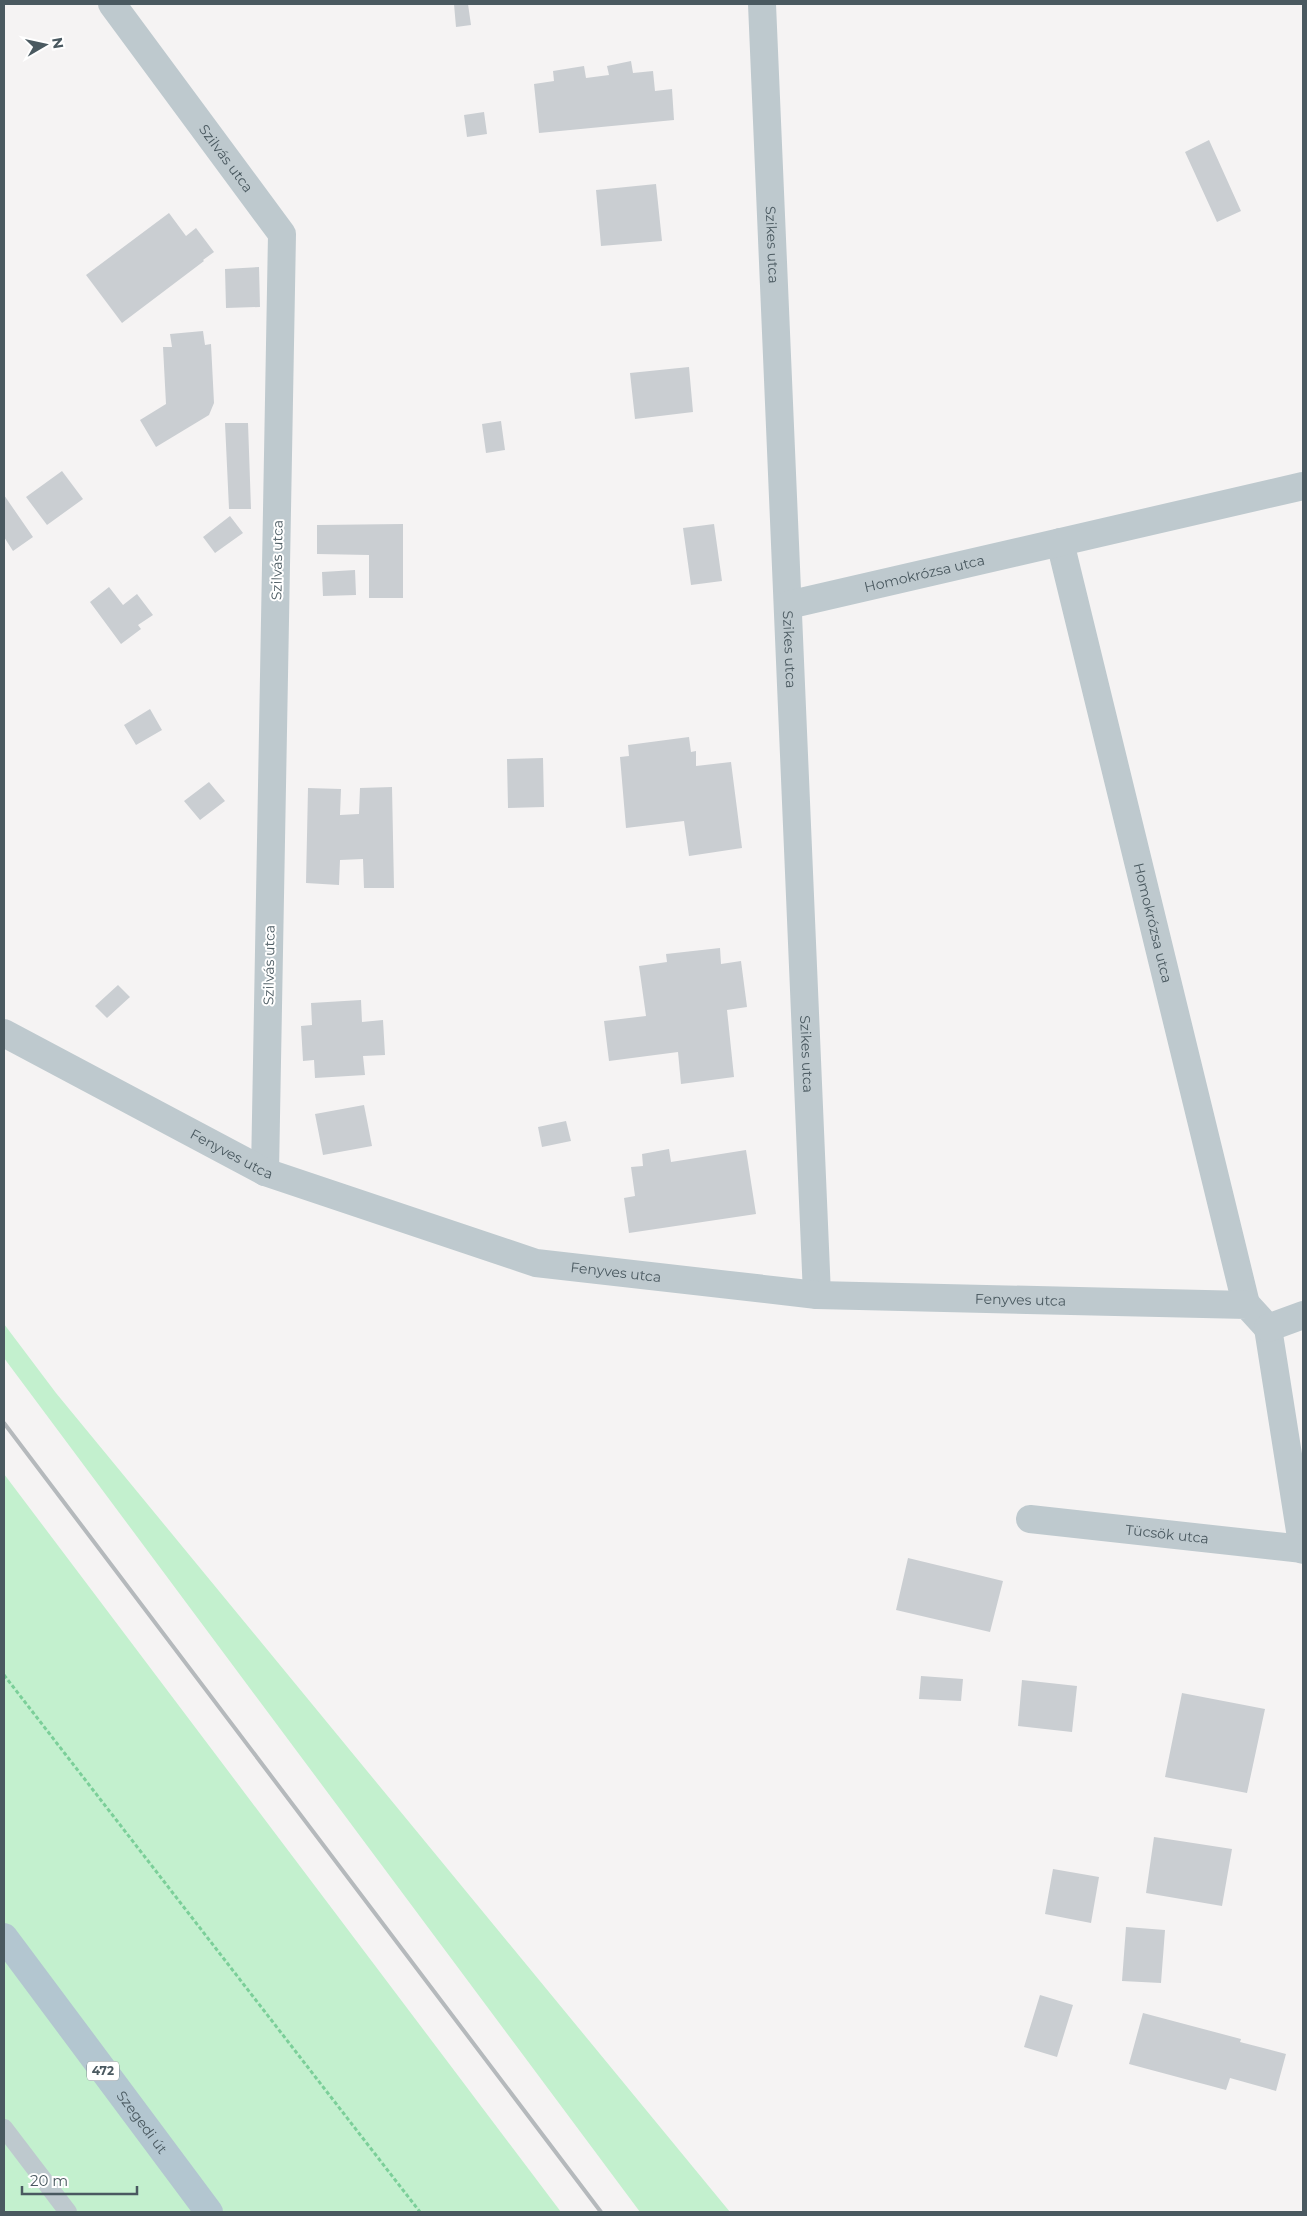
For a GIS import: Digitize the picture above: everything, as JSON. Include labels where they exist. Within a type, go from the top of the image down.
[{"type":"main road","name":"Szegedi út","points":[[4,1937],[208,2212]]},
{"type":"street","name":"Szilvás utca","points":[[112,4],[282,234],[265,1172]]},
{"type":"street","name":"Szikes utca","points":[[762,4],[818,1295]]},
{"type":"street","name":"Homokrózsa utca","points":[[788,605],[1303,486]]},
{"type":"street","name":"Homokrózsa utca","points":[[1060,542],[1246,1304]]},
{"type":"street","name":"Fenyves utca","points":[[4,1033],[265,1172],[536,1262],[818,1295],[1246,1304]]},
{"type":"street","points":[[1246,1304],[1268,1328],[1303,1315]]},
{"type":"street","name":"Tücsök utca","points":[[1030,1519],[1303,1550],[1268,1328]]},
{"type":"lane","points":[[4,2128],[68,2212]]},
{"type":"path","points":[[4,1675],[420,2212]]},
{"type":"green space","points":[[4,1324],[56,1393],[730,2212],[640,2212],[4,1358]]},
{"type":"green space","points":[[4,1474],[561,2212],[4,2212]]},
{"type":"building","points":[[454,4],[468,4],[471,25],[456,27]]},
{"type":"building","points":[[631,61],[633,73],[653,71],[655,91],[672,89],[674,120],[539,133],[534,84],[554,81],[553,71],[584,66],[586,78],[609,75],[607,66]]},
{"type":"building","points":[[484,112],[487,134],[467,137],[464,115]]},
{"type":"building","points":[[1209,140],[1241,211],[1217,222],[1185,152]]},
{"type":"building","points":[[656,184],[662,241],[601,246],[596,190]]},
{"type":"building","points":[[169,213],[186,236],[196,228],[214,252],[122,323],[86,275]]},
{"type":"building","points":[[259,267],[260,307],[226,308],[225,269]]},
{"type":"building","points":[[203,331],[205,345],[211,344],[214,403],[209,415],[156,447],[140,420],[166,404],[163,347],[172,347],[170,334]]},
{"type":"building","points":[[689,367],[693,412],[635,419],[630,373]]},
{"type":"building","points":[[501,421],[505,450],[486,453],[482,424]]},
{"type":"building","points":[[225,423],[248,423],[251,509],[229,509]]},
{"type":"building","points":[[62,471],[83,499],[47,525],[26,497]]},
{"type":"building","points":[[4,495],[33,537],[13,551],[4,537]]},
{"type":"building","points":[[230,516],[243,533],[215,553],[203,537]]},
{"type":"building","points":[[403,524],[403,598],[369,598],[369,555],[317,554],[317,525]]},
{"type":"building","points":[[714,524],[722,581],[691,585],[683,528]]},
{"type":"building","points":[[355,570],[356,595],[323,596],[322,572]]},
{"type":"building","points":[[109,587],[123,605],[137,594],[153,615],[138,625],[141,629],[121,644],[90,602]]},
{"type":"building","points":[[150,709],[162,730],[136,745],[124,725]]},
{"type":"building","points":[[689,737],[691,752],[696,751],[696,766],[731,762],[742,848],[689,856],[684,821],[626,828],[620,757],[629,756],[628,745]]},
{"type":"building","points":[[543,758],[544,807],[508,808],[507,759]]},
{"type":"building","points":[[209,782],[225,801],[200,820],[184,801]]},
{"type":"building","points":[[392,787],[394,888],[364,888],[363,859],[340,860],[339,885],[306,883],[308,788],[341,789],[340,815],[359,814],[360,788]]},
{"type":"building","points":[[720,948],[721,964],[741,961],[747,1007],[727,1010],[734,1077],[681,1084],[678,1052],[609,1061],[604,1021],[646,1016],[639,966],[667,962],[666,954]]},
{"type":"building","points":[[118,985],[130,997],[107,1018],[95,1006]]},
{"type":"building","points":[[361,1000],[362,1022],[383,1020],[385,1055],[363,1056],[365,1075],[315,1078],[314,1060],[303,1061],[301,1026],[312,1025],[311,1003]]},
{"type":"building","points":[[364,1105],[372,1146],[323,1155],[315,1114]]},
{"type":"building","points":[[566,1121],[571,1141],[542,1147],[538,1127]]},
{"type":"building","points":[[669,1149],[671,1162],[746,1150],[756,1214],[629,1233],[624,1198],[635,1196],[631,1167],[643,1166],[642,1154]]},
{"type":"building","points":[[908,1558],[1003,1581],[990,1632],[896,1610]]},
{"type":"building","points":[[921,1676],[963,1679],[961,1701],[919,1699]]},
{"type":"building","points":[[1022,1680],[1077,1686],[1072,1732],[1018,1726]]},
{"type":"building","points":[[1182,1693],[1265,1709],[1247,1793],[1165,1777]]},
{"type":"building","points":[[1154,1837],[1232,1849],[1222,1906],[1146,1893]]},
{"type":"building","points":[[1053,1869],[1099,1877],[1091,1923],[1045,1914]]},
{"type":"building","points":[[1126,1927],[1165,1930],[1161,1983],[1122,1981]]},
{"type":"building","points":[[1040,1995],[1073,2005],[1057,2057],[1024,2047]]},
{"type":"building","points":[[1143,2013],[1241,2039],[1240,2042],[1286,2054],[1276,2091],[1230,2078],[1226,2090],[1129,2064]]},
{"type":"railway","points":[[4,1423],[601,2212]]}]
